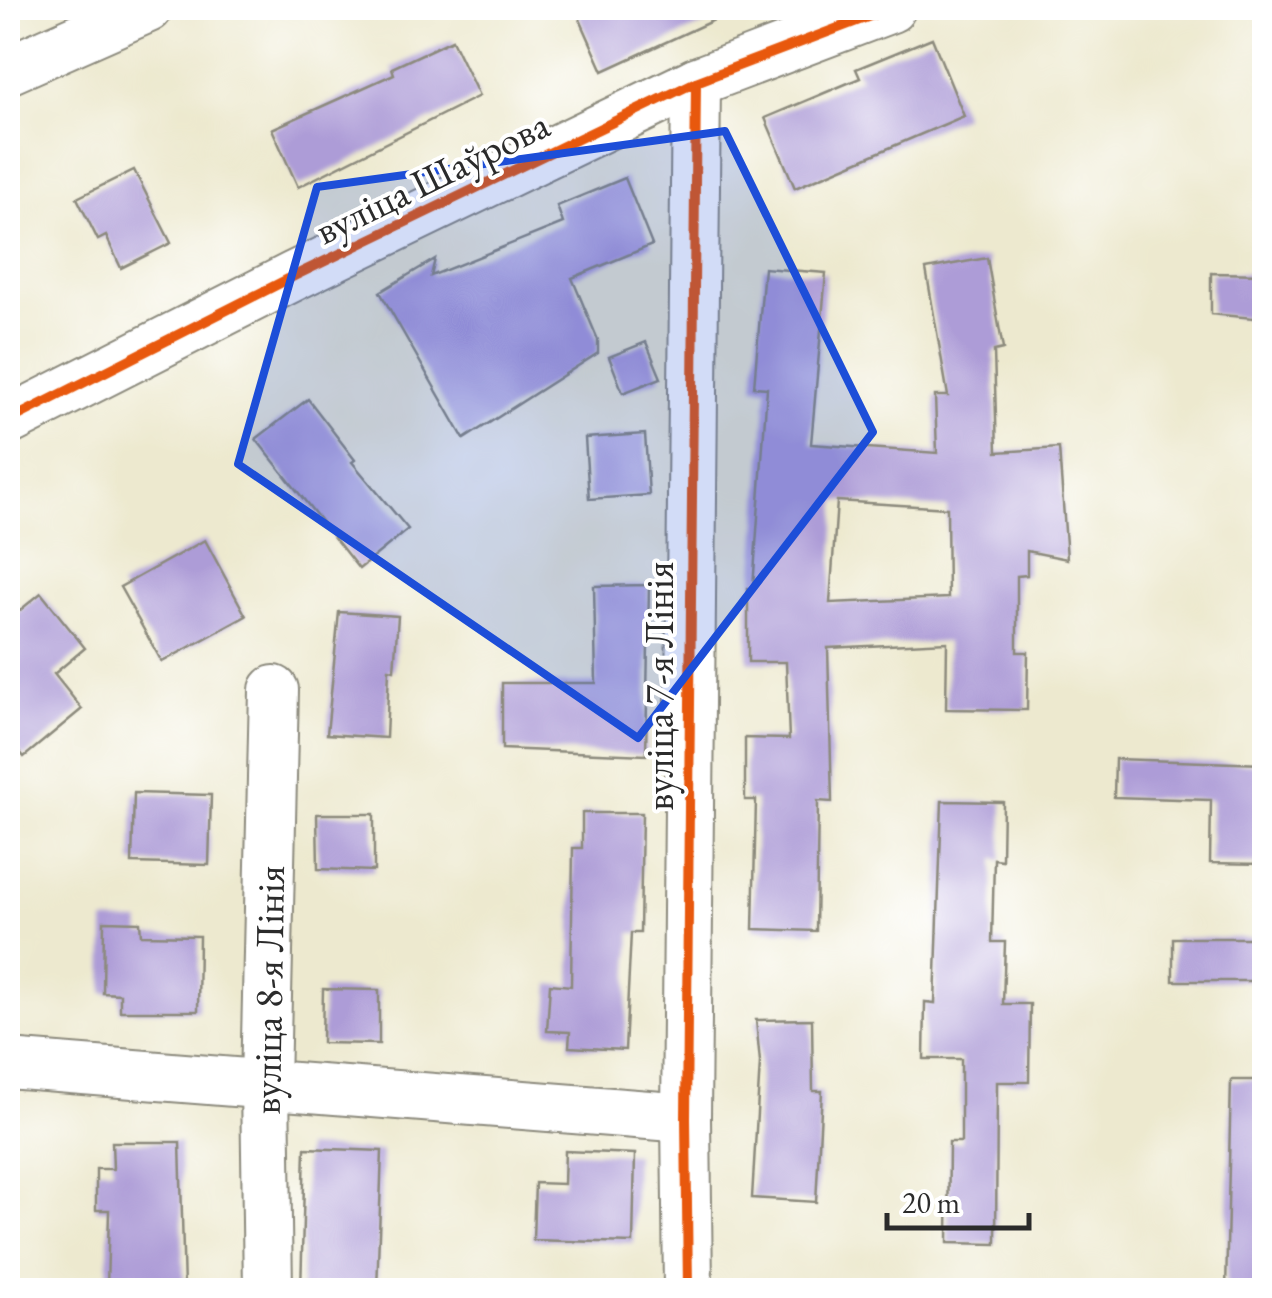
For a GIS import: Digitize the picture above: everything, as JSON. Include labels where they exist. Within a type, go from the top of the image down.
[{"type":"street","points":[[8,70],[148,8]]},
{"type":"street","name":"вуліца Шаўрова","points":[[8,421],[696,82],[892,8]]},
{"type":"street","name":"вуліца 7-я Лінія","points":[[688,1290],[686,1118],[696,82]]},
{"type":"street","name":"вуліца 8-я Лінія","points":[[268,1290],[266,1084],[274,690]]},
{"type":"street","points":[[8,1064],[686,1118]]},
{"type":"highlighted area","points":[[725,131],[873,432],[638,738],[238,464],[317,187]]},
{"type":"building","points":[[575,8],[740,8],[603,71]]},
{"type":"building","points":[[932,38],[964,116],[795,188],[765,118],[860,78],[856,69]]},
{"type":"building","points":[[452,40],[479,96],[298,187],[272,129],[394,74],[392,68]]},
{"type":"building","points":[[134,170],[171,243],[121,268],[106,236],[98,240],[77,198]]},
{"type":"building","points":[[625,178],[652,245],[572,278],[598,340],[598,353],[464,439],[380,292],[435,259],[431,276],[563,223],[557,206]]},
{"type":"building","points":[[987,258],[1003,349],[994,351],[997,452],[1059,448],[1067,559],[1027,551],[1027,575],[1017,576],[1017,652],[1028,652],[1027,710],[946,709],[947,642],[828,648],[832,802],[818,801],[816,931],[753,929],[756,800],[745,800],[745,738],[789,739],[786,662],[748,662],[748,588],[753,588],[767,388],[754,387],[764,268],[826,273],[811,444],[937,453],[935,396],[948,396],[926,269]],"holes":[[[837,501],[947,508],[948,598],[830,603]]]},
{"type":"building","points":[[1211,273],[1264,274],[1264,319],[1211,314]]},
{"type":"building","points":[[646,342],[661,378],[623,393],[609,357]]},
{"type":"building","points":[[308,399],[355,460],[352,462],[408,529],[359,569],[256,439]]},
{"type":"building","points":[[645,434],[649,495],[589,499],[585,438]]},
{"type":"building","points":[[205,540],[246,616],[162,662],[120,587]]},
{"type":"building","points":[[649,585],[646,755],[502,749],[502,683],[596,683],[594,586]]},
{"type":"building","points":[[41,593],[85,648],[54,674],[82,709],[24,757],[8,737],[8,620]]},
{"type":"building","points":[[339,612],[398,616],[394,670],[389,669],[386,738],[327,734]]},
{"type":"building","points":[[1115,759],[1264,764],[1264,864],[1210,863],[1211,800],[1114,797]]},
{"type":"building","points":[[134,793],[211,795],[209,865],[132,863]]},
{"type":"building","points":[[942,801],[1003,802],[1002,860],[994,859],[992,942],[1005,942],[1003,1004],[1030,1004],[1029,1082],[997,1082],[996,1244],[948,1243],[949,1142],[961,1142],[961,1059],[924,1059],[925,1002],[935,1003]]},
{"type":"building","points":[[582,813],[642,813],[640,933],[631,933],[625,1050],[569,1047],[570,1032],[547,1031],[550,984],[571,986],[573,848],[582,848]]},
{"type":"building","points":[[317,814],[374,814],[374,871],[318,869]]},
{"type":"building","points":[[104,921],[140,922],[141,935],[199,936],[198,1011],[120,1011],[120,994],[103,993]]},
{"type":"building","points":[[1173,938],[1264,938],[1264,981],[1173,981]]},
{"type":"building","points":[[323,989],[379,990],[379,1044],[322,1043]]},
{"type":"building","points":[[812,1019],[813,1091],[822,1091],[816,1202],[752,1198],[760,1062],[756,1020]]},
{"type":"building","points":[[1231,1080],[1264,1080],[1264,1290],[1226,1290]]},
{"type":"building","points":[[112,1142],[180,1142],[184,1290],[107,1290],[109,1210],[96,1210],[96,1169],[113,1169]]},
{"type":"building","points":[[305,1148],[382,1151],[377,1290],[301,1290]]},
{"type":"building","points":[[565,1151],[635,1154],[633,1243],[533,1240],[535,1183],[564,1184]]},
{"type":"cycle path","points":[[8,421],[294,276],[696,82],[891,8]]},
{"type":"cycle path","points":[[688,1290],[686,1118],[696,82]]}]
